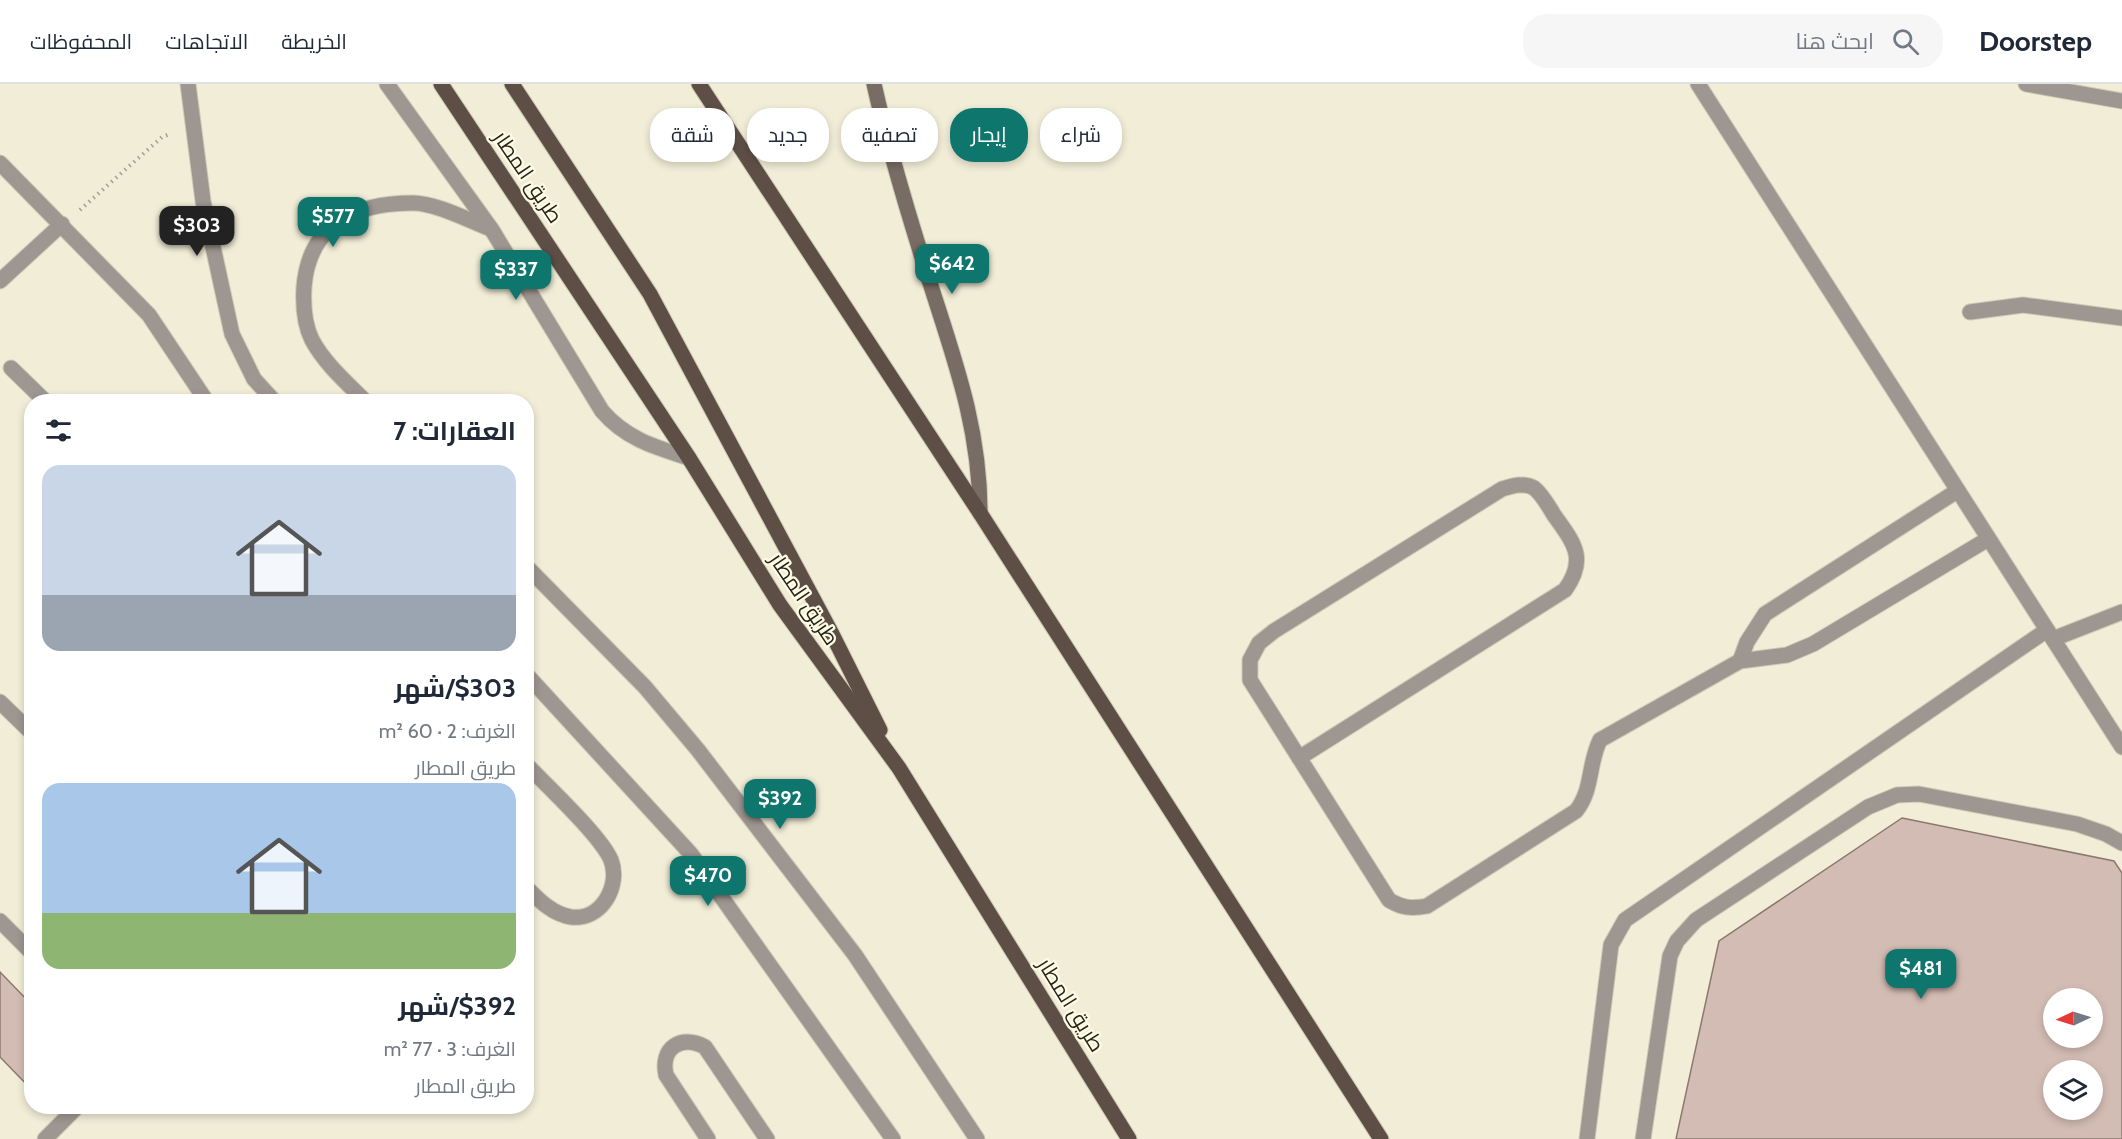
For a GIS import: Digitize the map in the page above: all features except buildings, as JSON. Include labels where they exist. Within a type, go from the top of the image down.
[{"type":"main road","name":"طريق المطار","points":[[441,84],[689,458],[780,605],[899,768],[1129,1139]]},
{"type":"main road","points":[[513,84],[651,294],[832,634],[899,768]]},
{"type":"main road","points":[[699,84],[980,513],[1381,1139]]},
{"type":"main road","points":[[874,84],[903,194],[966,392],[980,472],[980,513]]},
{"type":"street","points":[[188,84],[203,201],[232,334],[254,379],[268,394]]},
{"type":"street","points":[[387,84],[492,230],[602,411],[615,426],[647,445],[689,458]]},
{"type":"street","points":[[1698,84],[2122,747]]},
{"type":"street","points":[[2026,84],[2122,101]]},
{"type":"street","points":[[0,163],[62,224],[148,315],[202,394]]},
{"type":"street","points":[[358,394],[329,364],[311,339],[303,306],[306,267],[322,233],[351,214],[381,206],[415,203],[492,230]]},
{"type":"street","points":[[0,281],[62,224]]},
{"type":"street","points":[[1970,312],[2023,305],[2122,318]]},
{"type":"street","points":[[11,368],[38,394]]},
{"type":"street","points":[[1299,758],[1565,590],[1574,577],[1578,561],[1575,545],[1534,488],[1518,484],[1502,489],[1274,631],[1259,643],[1250,660],[1250,680],[1299,758],[1389,900],[1400,907],[1414,909],[1427,906],[1576,811],[1586,799],[1593,754],[1600,740],[1740,661],[1787,655],[1812,644],[1988,539]]},
{"type":"street","points":[[1740,661],[1747,642],[1765,614],[1957,491]]},
{"type":"street","points":[[534,574],[645,687],[698,750],[855,955],[973,1138]]},
{"type":"street","points":[[1587,1139],[1611,945],[1624,920],[2050,635],[2122,612]]},
{"type":"street","points":[[534,683],[691,854],[893,1139]]},
{"type":"street","points":[[0,702],[24,725]]},
{"type":"street","points":[[534,773],[601,844],[611,862],[614,885],[606,902],[591,914],[572,917],[552,911],[534,894]]},
{"type":"street","points":[[1642,1139],[1670,956],[1677,941],[1696,921],[1868,807],[1897,795],[1918,794],[2077,824],[2106,834],[2122,843]]},
{"type":"street","points":[[0,921],[24,945]]},
{"type":"street","points":[[708,1139],[666,1075],[663,1064],[666,1053],[674,1045],[684,1041],[695,1042],[705,1047],[767,1139]]},
{"type":"street","points":[[45,1139],[70,1114]]},
{"type":"path","points":[[62,224],[162,137],[193,126]]}]
